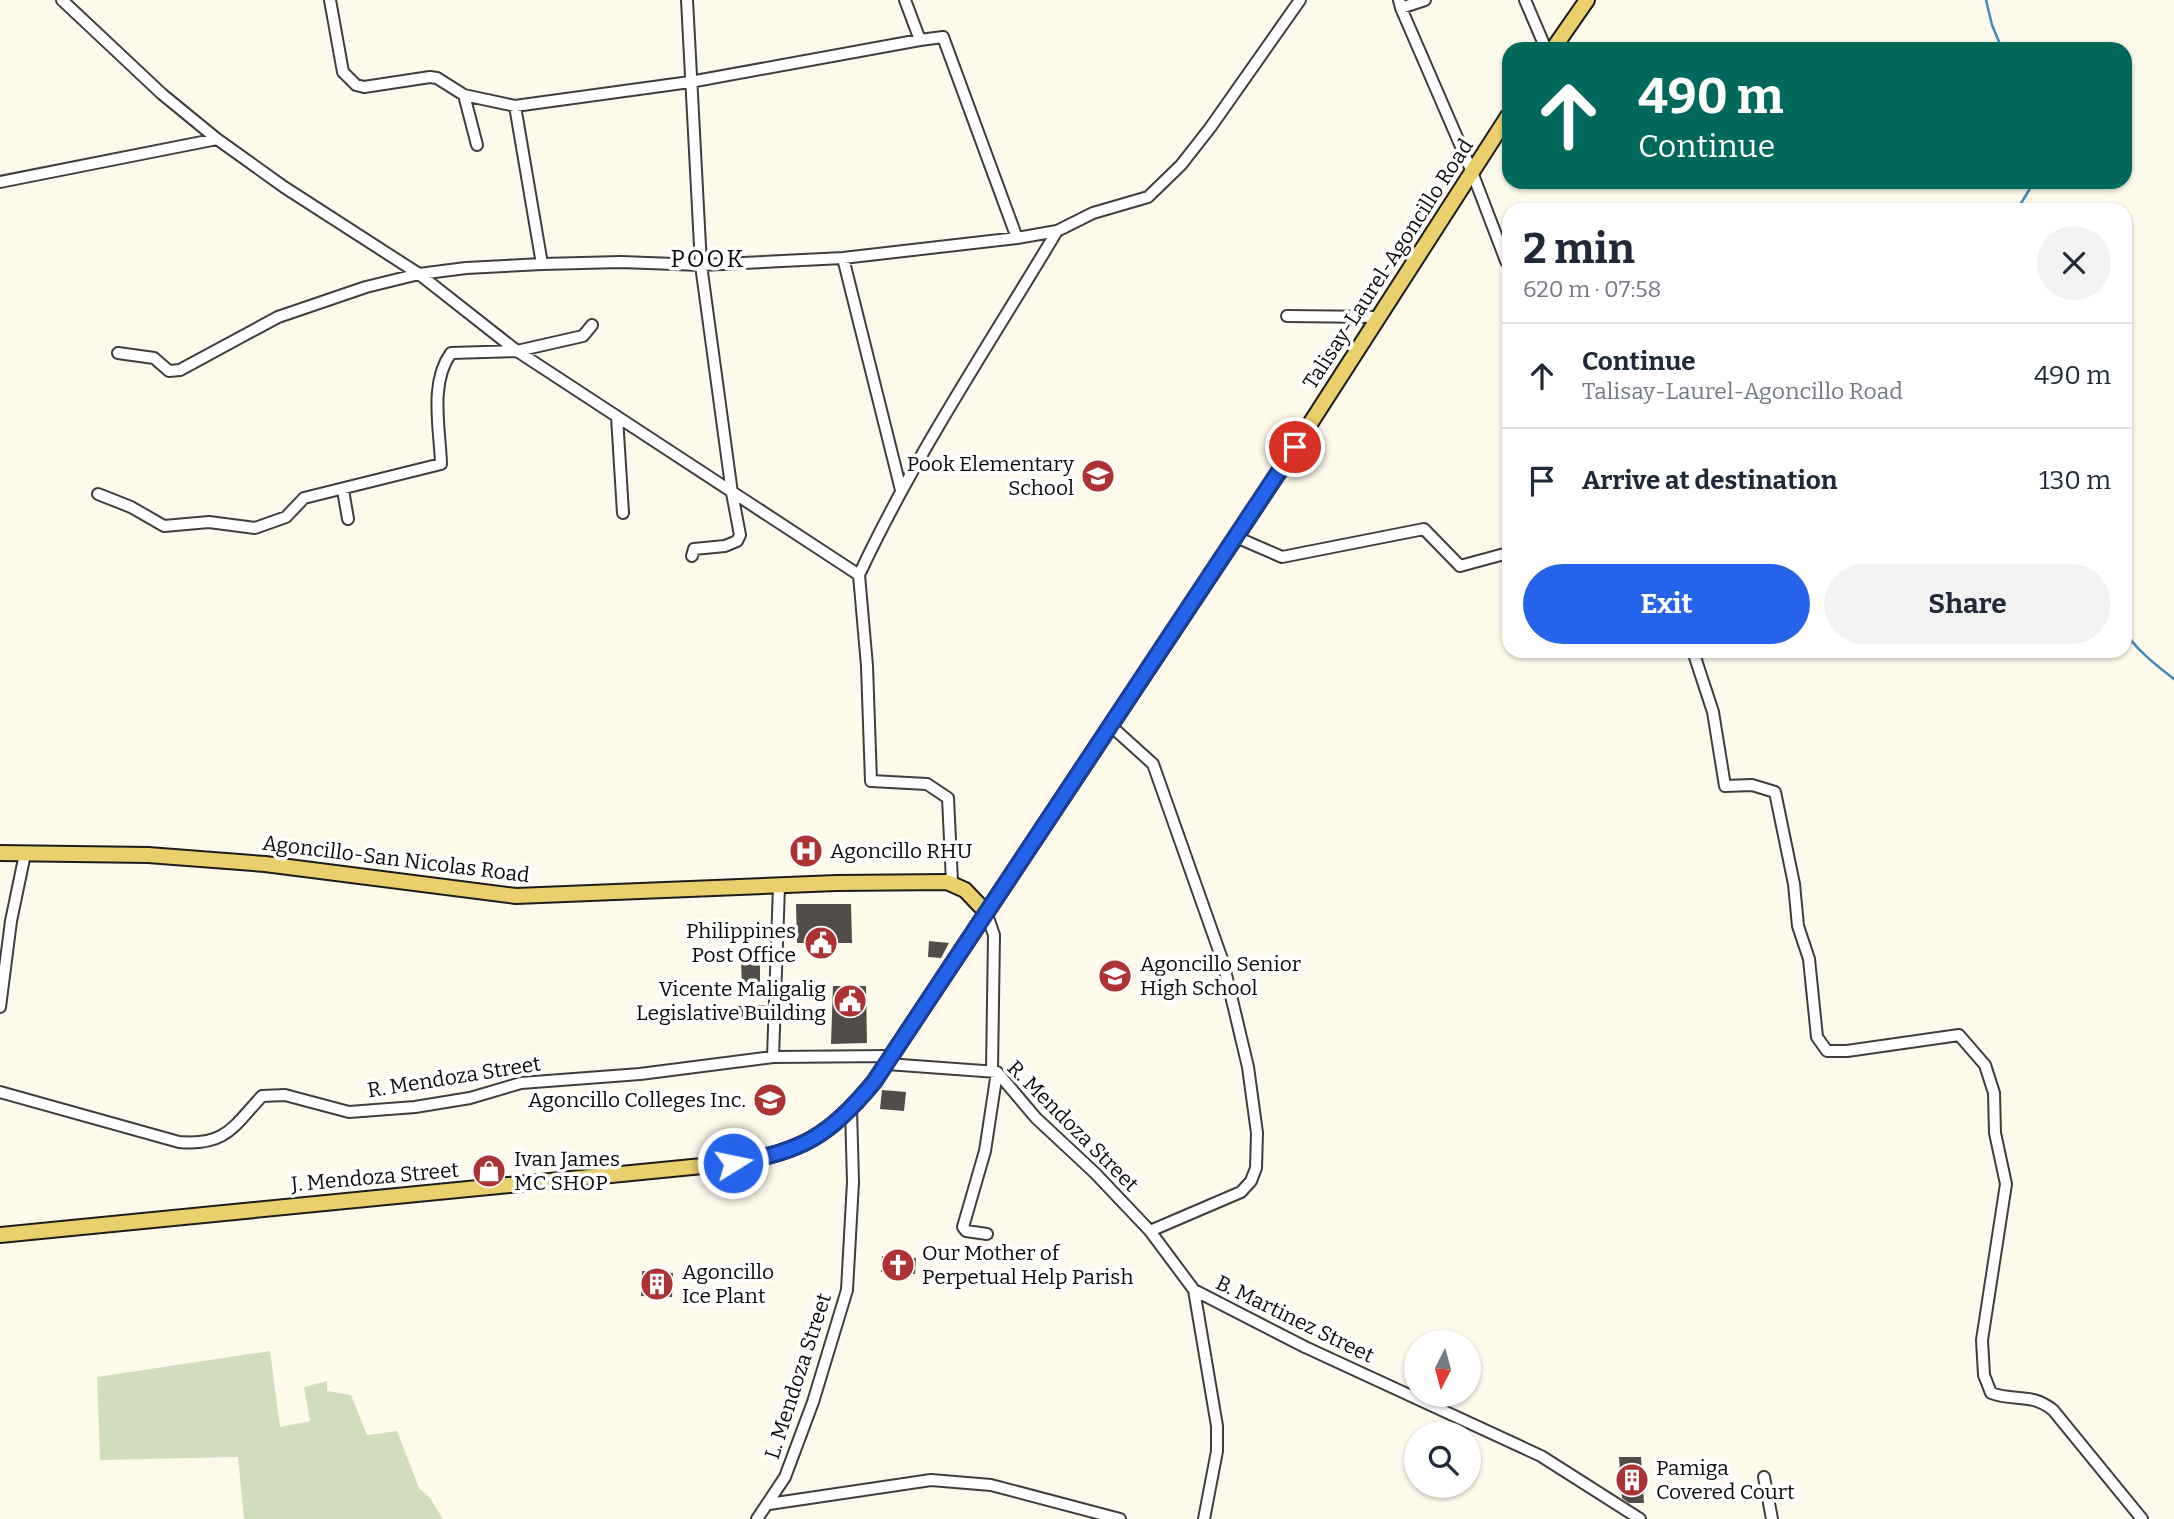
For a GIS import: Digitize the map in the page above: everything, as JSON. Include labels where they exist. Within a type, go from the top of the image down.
[{"type":"main road","points":[[1558,42],[1587,0]]},
{"type":"main road","name":"Talisay-Laurel-Agoncillo Road","points":[[1187,610],[1502,125]]},
{"type":"main road","name":"J. Mendoza Street","points":[[0,1235],[733,1163],[780,1155],[813,1140],[851,1109],[889,1060],[1187,610]]},
{"type":"main road","name":"Agoncillo-San Nicolas Road","points":[[0,853],[148,855],[265,864],[516,896],[836,883],[952,883]]},
{"type":"main road","points":[[952,883],[965,890],[986,912]]},
{"type":"street","points":[[62,0],[162,94],[217,139],[284,187],[419,274],[517,351],[859,575]]},
{"type":"street","points":[[330,0],[343,72],[356,85],[364,87],[430,77],[437,78],[464,95],[515,106],[690,82],[943,37],[1017,238]]},
{"type":"street","points":[[687,0],[701,265],[740,535],[737,541],[725,546],[694,549],[692,556]]},
{"type":"street","points":[[905,0],[920,40]]},
{"type":"street","points":[[118,353],[154,358],[169,371],[180,370],[278,317],[366,287],[419,274],[466,268],[542,264],[621,262],[701,265],[843,258],[1057,231],[1093,213],[1148,197],[1181,165],[1210,128],[1300,0]]},
{"type":"street","points":[[1425,0],[1400,4],[1472,172],[1502,251]]},
{"type":"street","points":[[1525,0],[1543,42]]},
{"type":"street","points":[[464,95],[478,145]]},
{"type":"street","points":[[515,106],[542,264]]},
{"type":"street","points":[[0,182],[217,139]]},
{"type":"street","points":[[952,883],[948,798],[927,784],[870,781],[867,666],[859,575],[901,490],[1057,231]]},
{"type":"street","points":[[843,258],[901,490]]},
{"type":"street","points":[[1287,316],[1378,317]]},
{"type":"street","points":[[99,494],[131,507],[164,526],[209,522],[255,528],[286,517],[304,498],[441,464],[438,383],[441,366],[451,353],[517,351],[583,336],[592,325]]},
{"type":"street","points":[[617,417],[623,513]]},
{"type":"street","points":[[343,490],[348,519]]},
{"type":"street","points":[[1236,537],[1282,557],[1424,530],[1460,566],[1502,555]]},
{"type":"street","points":[[1695,658],[1713,712],[1725,786],[1752,785],[1775,792],[1794,884],[1798,926],[1809,959],[1817,1037],[1827,1051],[1847,1051],[1959,1035],[1985,1065],[1994,1093],[1996,1133],[2006,1184],[1982,1340],[1984,1375],[1991,1393],[2004,1398],[2027,1397],[2040,1400],[2053,1410],[2142,1519]]},
{"type":"street","points":[[1111,726],[1153,764],[1171,809],[1223,962],[1248,1067],[1256,1133],[1256,1168],[1251,1181],[1241,1192],[1150,1231]]},
{"type":"street","points":[[0,1007],[10,921],[25,854]]},
{"type":"street","points":[[773,1056],[779,886]]},
{"type":"street","points":[[986,912],[994,935],[995,1071],[985,1151],[962,1227],[966,1231],[988,1234]]},
{"type":"street","name":"R. Mendoza Street","points":[[0,1093],[180,1142],[204,1144],[225,1136],[262,1096],[285,1095],[349,1112],[415,1107],[470,1098],[522,1083],[640,1074],[773,1056],[889,1060],[995,1071],[1036,1118],[1095,1173],[1150,1231],[1194,1290]]},
{"type":"street","name":"L. Mendoza Street","points":[[757,1519],[785,1478],[808,1415],[847,1290],[853,1182],[851,1109]]},
{"type":"street","points":[[1194,1290],[1217,1426],[1217,1451],[1204,1519]]},
{"type":"street","name":"B. Martinez Street","points":[[1194,1290],[1305,1347],[1541,1457],[1638,1518]]},
{"type":"street","points":[[1764,1477],[1772,1519]]},
{"type":"street","points":[[769,1504],[931,1480],[991,1485],[1120,1519]]},
{"type":"green space","points":[[270,1351],[280,1427],[310,1421],[304,1387],[327,1381],[327,1391],[351,1395],[367,1435],[397,1431],[419,1488],[430,1498],[443,1519],[244,1519],[238,1457],[100,1460],[97,1377]]},
{"type":"building","points":[[796,904],[851,904],[852,943],[797,943]]},
{"type":"building","points":[[929,941],[949,943],[941,958],[928,957]]},
{"type":"building","points":[[760,958],[760,987],[742,987],[741,960]]},
{"type":"building","name":"Vicente Maligalig Legislative Building","points":[[833,986],[866,986],[867,1043],[831,1044]]},
{"type":"building","points":[[766,1005],[766,1020],[735,1021],[734,1006]]},
{"type":"building","points":[[882,1090],[906,1092],[904,1111],[880,1109]]},
{"type":"building","name":"Our Mother of Perpetual Help Parish","points":[[882,1256],[916,1258],[915,1274],[881,1272]]},
{"type":"building","name":"Agoncillo Ice Plant","points":[[642,1271],[673,1273],[672,1297],[641,1296]]},
{"type":"building","name":"Pamiga Covered Court","points":[[1619,1457],[1641,1457],[1644,1503],[1629,1503],[1622,1498]]},
{"type":"waterway","points":[[1986,0],[1999,42]]},
{"type":"waterway","points":[[2021,203],[2030,189]]},
{"type":"waterway","points":[[2132,641],[2153,663],[2174,679]]},
{"type":"place","name":"Pook Elementary School","points":[[1098,476]]},
{"type":"place","name":"Agoncillo RHU","points":[[806,851]]},
{"type":"place","name":"Philippines Post Office","points":[[821,943]]},
{"type":"place","name":"Agoncillo Senior High School","points":[[1115,976]]},
{"type":"place","name":"Vicente Maligalig Legislative Building","points":[[850,1001]]},
{"type":"place","name":"Agoncillo Colleges Inc.","points":[[770,1100]]},
{"type":"place","name":"Ivan James MC SHOP","points":[[489,1171]]},
{"type":"place","name":"Our Mother of Perpetual Help Parish","points":[[898,1265]]},
{"type":"place","name":"Agoncillo Ice Plant","points":[[657,1284]]},
{"type":"place","name":"Pamiga Covered Court","points":[[1632,1480]]},
{"type":"district","name":"POOK","points":[[708,259]]},
{"type":"route","points":[[733,1163],[780,1155],[813,1140],[851,1109],[874,1082],[1295,447]]}]
